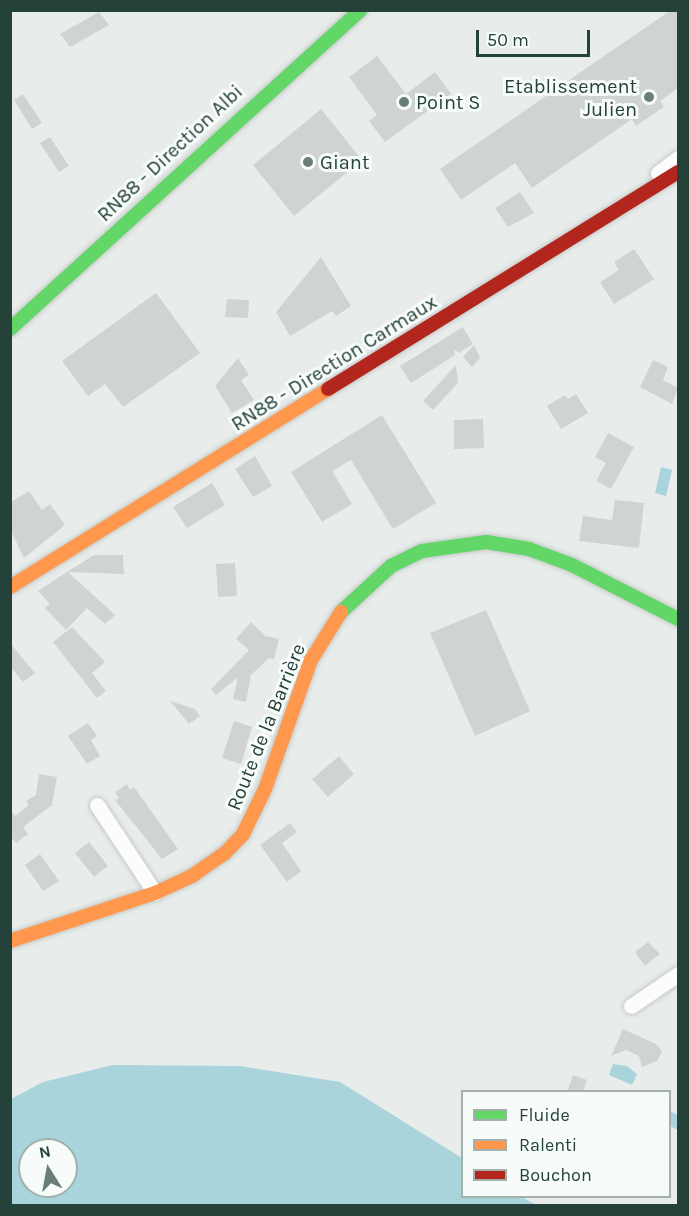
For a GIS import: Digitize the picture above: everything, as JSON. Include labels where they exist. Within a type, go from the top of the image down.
[{"type":"main road","name":"RN88 - Direction Albi","points":[[10,329],[235,120],[360,10]]},
{"type":"main road","name":"RN88 - Direction Carmaux","points":[[10,586],[678,172]]},
{"type":"main road","name":"Route de la Barrière","points":[[10,941],[155,893],[192,876],[243,834],[265,789],[311,660],[336,617],[362,589],[391,566],[422,551],[446,545],[486,542],[529,549],[572,565],[678,619]]},
{"type":"street","points":[[597,222],[678,158]]},
{"type":"street","points":[[97,805],[155,893]]},
{"type":"street","points":[[631,1006],[678,974]]},
{"type":"water","points":[[661,467],[672,470],[666,496],[655,493]]},
{"type":"water","points":[[613,1064],[627,1066],[637,1074],[632,1085],[609,1075]]},
{"type":"water","points":[[113,1065],[240,1066],[340,1082],[461,1157],[461,1198],[524,1198],[536,1205],[11,1205],[11,1099],[43,1082]]},
{"type":"water","points":[[671,1112],[678,1115],[678,1130],[671,1126]]},
{"type":"building","points":[[671,10],[678,10],[678,88],[660,101],[664,107],[636,126],[632,119],[532,188],[515,163],[461,200],[440,169]]},
{"type":"building","points":[[99,12],[109,25],[70,47],[60,34]]},
{"type":"building","points":[[377,56],[406,94],[435,72],[451,94],[385,142],[369,121],[377,115],[349,77]]},
{"type":"building","points":[[23,94],[42,123],[32,129],[14,100]]},
{"type":"building","name":"Giant","points":[[321,109],[362,160],[294,216],[253,165]]},
{"type":"building","points":[[50,137],[69,166],[59,172],[40,143]]},
{"type":"building","points":[[520,192],[534,213],[508,227],[495,208]]},
{"type":"building","points":[[634,249],[654,279],[614,304],[600,282],[619,270],[614,262]]},
{"type":"building","points":[[321,257],[351,306],[336,316],[332,311],[290,336],[276,312]]},
{"type":"building","points":[[156,293],[200,353],[123,407],[105,384],[88,396],[62,361]]},
{"type":"building","points":[[227,299],[249,300],[248,318],[225,317]]},
{"type":"building","points":[[463,327],[473,344],[459,353],[454,349],[455,355],[411,383],[400,366]]},
{"type":"building","points":[[474,345],[480,358],[472,367],[463,357]]},
{"type":"building","points":[[238,358],[249,375],[241,380],[254,400],[232,413],[215,386]]},
{"type":"building","points":[[653,360],[668,367],[663,380],[678,388],[672,404],[640,387]]},
{"type":"building","points":[[456,365],[458,383],[433,410],[423,401]]},
{"type":"building","points":[[576,394],[588,413],[561,429],[547,406],[565,395],[568,399]]},
{"type":"building","points":[[382,415],[436,503],[393,529],[351,460],[332,471],[352,504],[322,522],[291,472]]},
{"type":"building","points":[[483,419],[484,448],[454,449],[454,420]]},
{"type":"building","points":[[608,433],[634,447],[611,489],[596,481],[606,463],[595,457]]},
{"type":"building","points":[[255,456],[272,486],[253,497],[235,469]]},
{"type":"building","points":[[212,483],[225,505],[187,528],[173,507]]},
{"type":"building","points":[[29,491],[42,510],[50,504],[65,525],[24,558],[10,529],[10,503]]},
{"type":"building","points":[[615,500],[644,503],[639,548],[579,541],[583,516],[612,520]]},
{"type":"building","points":[[94,555],[123,555],[124,574],[68,572],[115,615],[105,624],[87,608],[66,630],[45,608],[50,604],[38,591]]},
{"type":"building","points":[[235,563],[237,596],[218,597],[216,564]]},
{"type":"building","points":[[486,610],[530,711],[475,736],[430,633]]},
{"type":"building","points":[[251,622],[265,636],[279,639],[274,659],[269,658],[251,675],[246,702],[233,699],[238,677],[216,695],[211,689],[249,650],[236,639]]},
{"type":"building","points":[[72,627],[105,662],[92,673],[106,691],[97,698],[53,642]]},
{"type":"building","points":[[10,643],[35,673],[23,682],[10,666]]},
{"type":"building","points":[[170,701],[195,709],[200,716],[189,724]]},
{"type":"building","points":[[234,721],[252,727],[241,764],[222,758]]},
{"type":"building","points":[[88,723],[97,736],[91,740],[100,756],[87,764],[68,736]]},
{"type":"building","points":[[339,756],[354,774],[328,797],[312,779]]},
{"type":"building","points":[[39,774],[57,777],[52,805],[23,827],[28,834],[16,843],[10,836],[10,810],[15,816],[29,805],[26,801],[36,795]]},
{"type":"building","points":[[127,784],[130,790],[134,787],[178,849],[162,859],[115,800],[119,798],[115,792]]},
{"type":"building","points":[[290,823],[297,832],[282,843],[301,871],[287,882],[260,845]]},
{"type":"building","points":[[89,842],[108,866],[94,877],[75,853]]},
{"type":"building","points":[[40,854],[59,881],[43,891],[25,865]]},
{"type":"building","points":[[648,942],[660,954],[645,966],[635,952]]},
{"type":"building","points":[[623,1029],[656,1044],[662,1052],[657,1061],[642,1067],[639,1056],[626,1050],[611,1056]]},
{"type":"building","points":[[573,1075],[587,1080],[584,1090],[568,1090]]},
{"type":"traffic: fast","points":[[10,329],[360,10]]},
{"type":"traffic: fast","points":[[341,612],[391,566],[422,551],[486,542],[529,549],[572,565],[678,619]]},
{"type":"traffic: slow","points":[[10,587],[328,389]]},
{"type":"traffic: slow","points":[[10,941],[155,893],[192,876],[224,854],[243,834],[265,789],[311,660],[341,612]]},
{"type":"traffic: jam","points":[[328,389],[678,172]]},
{"type":"place","name":"Etablissement Julien","points":[[649,97]]},
{"type":"place","name":"Point S","points":[[404,102]]},
{"type":"place","name":"Giant","points":[[308,162]]}]
